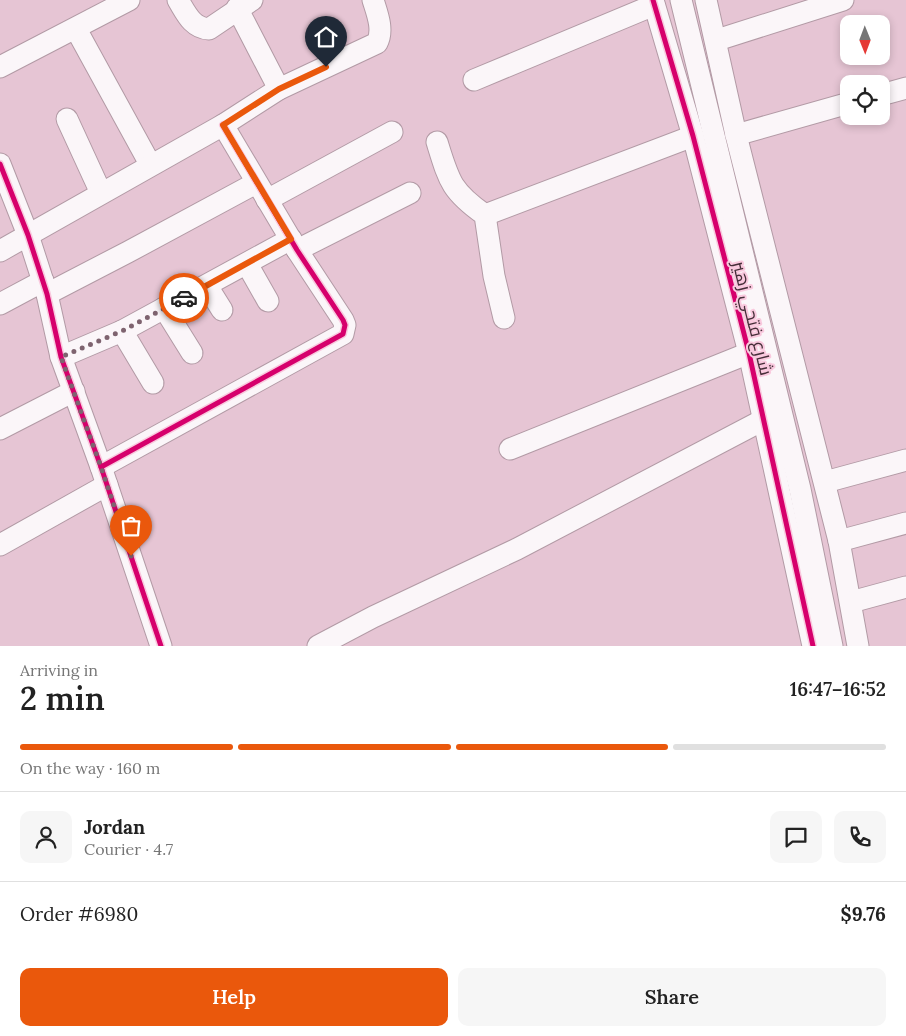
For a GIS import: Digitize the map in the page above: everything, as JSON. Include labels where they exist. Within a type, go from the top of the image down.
[{"type":"street","points":[[0,67],[129,0]]},
{"type":"street","points":[[178,0],[192,22],[203,29],[209,29],[245,4],[279,89]]},
{"type":"street","points":[[0,250],[150,164],[223,125],[279,89],[373,46],[377,43],[380,33],[373,0]]},
{"type":"street","name":"شارع فتحي زهير","points":[[681,0],[800,489],[832,646]]},
{"type":"street","points":[[706,0],[717,40],[736,135],[839,541],[858,646]]},
{"type":"street","points":[[717,40],[843,0]]},
{"type":"street","points":[[474,80],[653,3]]},
{"type":"street","name":"شارع فتحي زهير","points":[[653,3],[693,136],[749,353],[813,646]]},
{"type":"street","points":[[76,29],[150,164]]},
{"type":"street","points":[[890,92],[906,88]]},
{"type":"street","points":[[736,135],[840,106]]},
{"type":"street","points":[[66,119],[101,193]]},
{"type":"street","points":[[0,545],[104,476],[343,334],[345,325],[343,320],[294,244],[223,125]]},
{"type":"street","points":[[0,304],[45,288],[128,252],[392,132]]},
{"type":"street","points":[[485,215],[693,136]]},
{"type":"street","points":[[437,142],[446,174],[454,188],[485,215],[494,276],[504,318]]},
{"type":"street","points":[[0,164],[28,235],[45,288],[61,357],[104,476],[161,646]]},
{"type":"street","points":[[61,357],[122,331],[248,264],[410,193]]},
{"type":"street","points":[[248,264],[268,301]]},
{"type":"street","points":[[207,286],[222,310]]},
{"type":"street","points":[[164,308],[192,353]]},
{"type":"street","points":[[122,331],[153,383]]},
{"type":"street","points":[[510,449],[749,353]]},
{"type":"street","points":[[0,429],[74,391]]},
{"type":"street","points":[[318,646],[373,617],[517,549],[764,420]]},
{"type":"street","points":[[825,482],[906,460]]},
{"type":"street","points":[[839,541],[906,523]]},
{"type":"street","points":[[851,602],[906,587]]},
{"type":"cycle path","points":[[653,0],[693,136],[749,353],[813,646]]},
{"type":"cycle path","points":[[101,467],[343,334],[345,325],[343,320],[297,250],[223,125]]},
{"type":"cycle path","points":[[0,164],[28,235],[47,294],[61,357],[101,467],[161,646]]},
{"type":"way so far","points":[[131,556],[61,357],[122,331],[184,298]]},
{"type":"route","points":[[184,298],[291,239],[223,125],[279,89],[326,67]]}]
